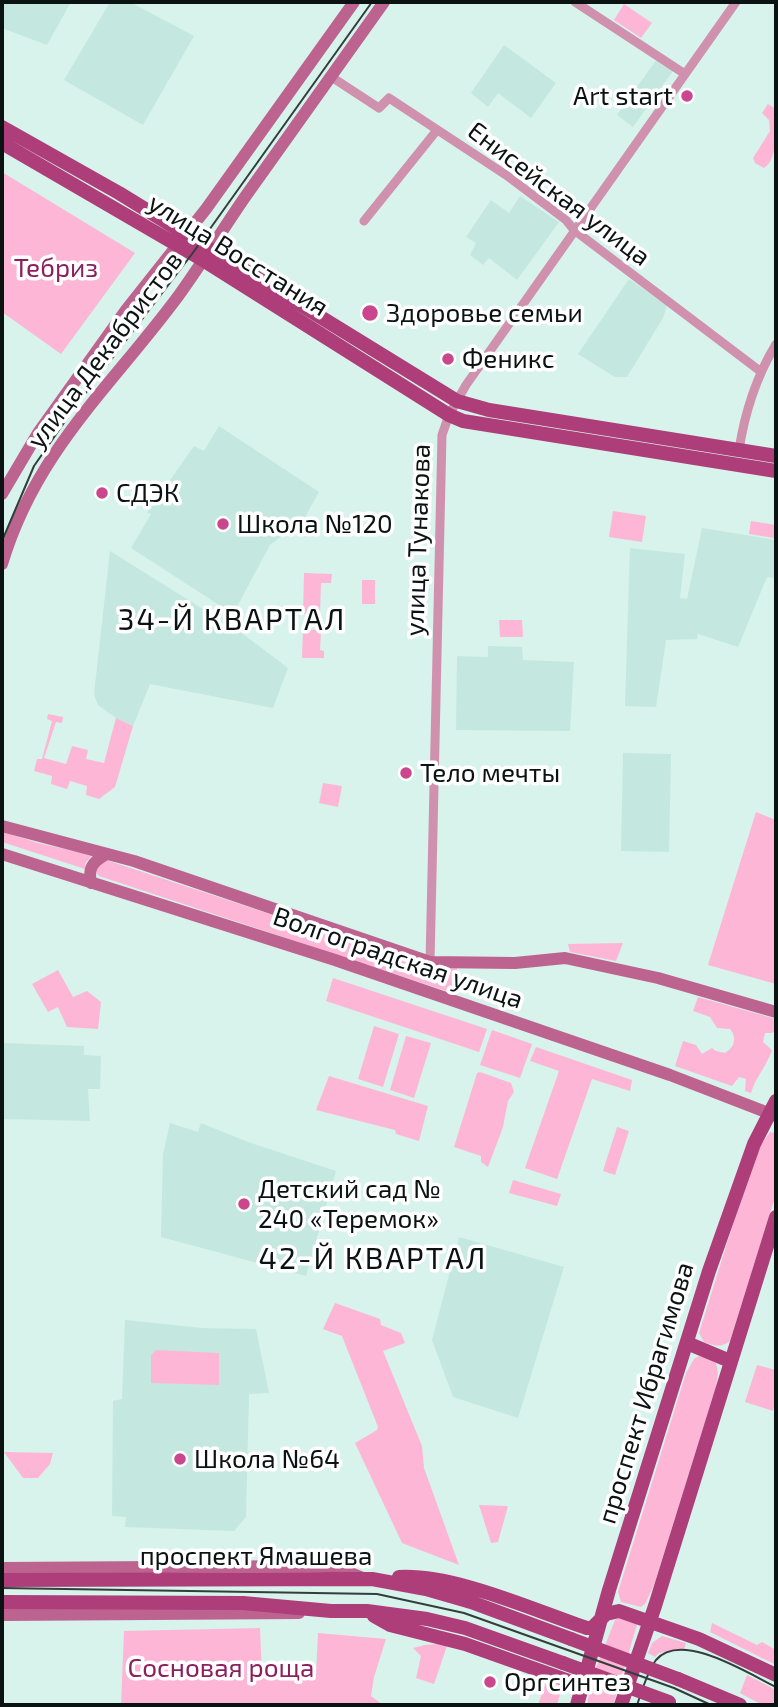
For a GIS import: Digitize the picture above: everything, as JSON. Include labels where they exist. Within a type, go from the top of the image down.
[{"type":"main road","name":"улица Декабристов","points":[[2,494],[38,433],[126,310],[206,209],[354,2]]},
{"type":"main road","name":"улица Декабристов","points":[[2,564],[24,502],[43,469],[82,415],[155,326],[384,2]]},
{"type":"main road","name":"улица Восстания","points":[[2,127],[181,239],[457,401],[489,410],[776,456]]},
{"type":"main road","name":"улица Восстания","points":[[2,143],[181,239]]},
{"type":"main road","name":"улица Восстания","points":[[206,254],[449,415],[463,421],[776,471]]},
{"type":"main road","name":"Волгоградская улица","points":[[2,826],[153,868],[430,962],[515,963],[565,958],[658,978],[776,1012]]},
{"type":"main road","name":"Волгоградская улица","points":[[2,854],[335,960],[774,1110]]},
{"type":"main road","points":[[91,883],[89,874],[95,860],[105,855]]},
{"type":"main road","name":"проспект Ибрагимова","points":[[579,1699],[601,1619],[709,1271],[754,1144],[774,1110]]},
{"type":"main road","points":[[621,1705],[650,1621],[776,1217]]},
{"type":"main road","points":[[687,1343],[730,1361]]},
{"type":"main road","points":[[2,1568],[317,1566],[341,1569],[368,1578],[422,1577],[472,1590],[587,1628],[592,1628],[606,1614],[619,1611],[699,1639],[776,1675]]},
{"type":"main road","name":"проспект Ямашева","points":[[2,1580],[368,1578],[471,1601],[740,1705]]},
{"type":"main road","name":"проспект Ямашева","points":[[2,1602],[243,1603],[331,1611],[367,1611],[427,1619],[465,1628],[673,1703]]},
{"type":"main road","points":[[2,1615],[267,1615],[331,1611]]},
{"type":"main road","points":[[367,1611],[390,1625],[465,1644],[572,1682],[579,1699]]},
{"type":"street","points":[[575,2],[685,74]]},
{"type":"street","name":"улица Тунакова","points":[[430,962],[441,437],[457,401],[574,230],[736,2]]},
{"type":"street","name":"Енисейская улица","points":[[330,76],[379,108],[389,98],[529,191],[566,220],[574,230],[760,371]]},
{"type":"street","points":[[364,221],[437,130]]},
{"type":"street","points":[[739,450],[741,429],[760,371],[776,344]]},
{"type":"shaded area","points":[[2,2],[71,2],[47,45],[2,28]]},
{"type":"shaded area","points":[[110,2],[130,2],[194,36],[143,125],[64,80]]},
{"type":"shaded area","points":[[504,45],[556,83],[531,118],[498,93],[488,107],[471,93]]},
{"type":"shaded area","points":[[657,59],[673,71],[633,127],[617,115]]},
{"type":"shaded area","points":[[520,196],[559,222],[517,280],[489,258],[483,265],[470,255],[476,243],[466,237],[491,200],[509,213]]},
{"type":"shaded area","points":[[629,279],[667,305],[663,318],[627,377],[615,377],[578,354]]},
{"type":"shaded area","name":"Школа №120","points":[[219,426],[319,492],[295,535],[282,536],[270,545],[233,614],[131,548],[151,514],[147,513],[194,446],[204,451]]},
{"type":"shaded area","points":[[702,528],[776,540],[776,578],[767,577],[738,647],[698,634],[697,639],[666,640],[656,707],[625,706],[630,548],[685,554],[680,598],[687,599]]},
{"type":"shaded area","points":[[110,551],[243,634],[288,668],[273,708],[150,684],[133,726],[98,705],[94,694]]},
{"type":"shaded area","points":[[488,646],[522,647],[523,660],[574,662],[570,731],[456,730],[457,656],[488,657]]},
{"type":"shaded area","points":[[623,753],[671,754],[669,852],[621,851]]},
{"type":"shaded area","points":[[3,1043],[84,1046],[84,1055],[101,1056],[100,1089],[88,1089],[90,1121],[2,1119]]},
{"type":"shaded area","name":"Детский сад № 240 «Теремок»","points":[[170,1123],[198,1132],[201,1123],[248,1142],[336,1171],[306,1276],[161,1237],[163,1154]]},
{"type":"shaded area","points":[[459,1237],[564,1267],[518,1418],[453,1397],[432,1340]]},
{"type":"shaded area","name":"Школа №64","points":[[125,1320],[202,1328],[256,1329],[269,1393],[249,1394],[246,1517],[234,1531],[125,1527],[126,1517],[112,1516],[113,1401],[122,1399]]},
{"type":"green space","points":[[624,4],[652,23],[641,38],[614,20]]},
{"type":"green space","points":[[768,104],[776,109],[776,133],[772,158],[764,168],[755,163],[753,158],[770,131],[769,120],[762,113]]},
{"type":"green space","name":"Тебриз","points":[[2,172],[135,253],[61,354],[2,312]]},
{"type":"green space","points":[[613,511],[646,516],[642,542],[609,537]]},
{"type":"green space","points":[[751,521],[776,525],[774,538],[749,534]]},
{"type":"green space","points":[[304,573],[332,574],[331,583],[321,583],[320,614],[303,614]]},
{"type":"green space","points":[[362,580],[375,580],[375,604],[362,604]]},
{"type":"green space","points":[[499,620],[522,620],[523,637],[500,637]]},
{"type":"green space","points":[[303,629],[321,630],[320,650],[324,651],[324,658],[302,658]]},
{"type":"green space","points":[[48,714],[63,717],[62,723],[56,722],[44,758],[66,764],[72,746],[88,750],[86,759],[104,763],[116,718],[133,726],[115,787],[99,799],[86,795],[87,786],[70,781],[67,789],[51,784],[52,776],[34,771],[37,759],[42,759],[52,721],[47,719]]},
{"type":"green space","points":[[323,783],[342,786],[338,807],[319,803]]},
{"type":"green space","points":[[756,812],[776,820],[776,984],[708,965]]},
{"type":"green space","points":[[2,831],[38,843],[92,855],[85,864],[88,870],[2,842]]},
{"type":"green space","points":[[106,860],[434,968],[457,968],[455,994],[99,876],[96,872],[97,866]]},
{"type":"green space","points":[[623,943],[616,961],[570,952],[568,944]]},
{"type":"green space","points":[[58,970],[73,997],[87,991],[101,1002],[98,1029],[67,1027],[58,1007],[48,1012],[32,984]]},
{"type":"green space","points":[[333,978],[487,1029],[479,1052],[326,1001]]},
{"type":"green space","points":[[698,997],[776,1019],[776,1030],[765,1033],[763,1042],[772,1050],[751,1093],[745,1091],[746,1079],[739,1077],[732,1086],[675,1066],[683,1041],[696,1045],[702,1054],[712,1048],[725,1053],[734,1042],[730,1029],[717,1028],[710,1017],[693,1011]]},
{"type":"green space","points":[[374,1026],[399,1034],[383,1087],[358,1079]]},
{"type":"green space","points":[[492,1030],[532,1044],[520,1078],[480,1065]]},
{"type":"green space","points":[[406,1036],[431,1043],[414,1098],[390,1090]]},
{"type":"green space","points":[[536,1047],[632,1080],[630,1091],[592,1079],[557,1179],[525,1168],[559,1071],[530,1061]]},
{"type":"green space","points":[[477,1073],[511,1083],[514,1092],[508,1101],[503,1127],[488,1167],[481,1162],[481,1156],[454,1147]]},
{"type":"green space","points":[[329,1076],[428,1106],[419,1141],[396,1134],[395,1130],[316,1110]]},
{"type":"green space","points":[[617,1127],[629,1131],[615,1175],[603,1171]]},
{"type":"green space","points":[[770,1132],[776,1133],[776,1194],[730,1341],[711,1345],[704,1342],[699,1333],[748,1176],[758,1149]]},
{"type":"green space","points":[[513,1180],[561,1194],[557,1206],[509,1193]]},
{"type":"green space","points":[[335,1303],[380,1319],[381,1325],[401,1333],[405,1343],[383,1351],[422,1446],[424,1468],[459,1565],[402,1543],[355,1443],[378,1427],[342,1336],[323,1329]]},
{"type":"green space","points":[[156,1350],[219,1353],[219,1385],[151,1383],[151,1355]]},
{"type":"green space","points":[[699,1356],[716,1363],[716,1387],[654,1585],[641,1607],[621,1602],[618,1592],[686,1373],[694,1359]]},
{"type":"green space","points":[[757,1365],[776,1370],[773,1411],[745,1402]]},
{"type":"green space","points":[[4,1452],[53,1453],[50,1464],[38,1478],[23,1478]]},
{"type":"green space","points":[[479,1505],[508,1506],[498,1542],[491,1543]]},
{"type":"green space","points":[[618,1618],[633,1621],[637,1625],[613,1705],[587,1705],[592,1678]]},
{"type":"green space","points":[[712,1623],[757,1645],[762,1642],[776,1650],[776,1665],[710,1632]]},
{"type":"green space","name":"Сосновая роща","points":[[260,1628],[262,1677],[316,1675],[318,1633],[386,1639],[371,1696],[383,1705],[121,1705],[124,1631]]},
{"type":"green space","points":[[662,1636],[686,1643],[684,1650],[659,1653],[655,1657],[648,1653],[652,1643]]},
{"type":"green space","points":[[448,1643],[434,1684],[416,1678],[421,1656],[413,1648]]},
{"type":"green space","points":[[747,1675],[776,1690],[776,1705],[762,1705],[740,1693]]},
{"type":"green space","points":[[547,1679],[562,1687],[557,1705],[538,1705]]},
{"type":"tram line","points":[[2,541],[34,466],[75,407],[192,254],[372,2]]},
{"type":"tram line","points":[[2,1588],[377,1594],[464,1613],[674,1688],[711,1705]]},
{"type":"tram line","points":[[637,1705],[656,1660],[667,1652],[682,1650],[715,1657],[776,1687]]},
{"type":"place","name":"Art start","points":[[687,96]]},
{"type":"place","name":"Здоровье семьи","points":[[370,313]]},
{"type":"place","name":"Феникс","points":[[448,359]]},
{"type":"place","name":"СДЭК","points":[[102,493]]},
{"type":"place","name":"Школа №120","points":[[223,524]]},
{"type":"place","name":"Тело мечты","points":[[406,773]]},
{"type":"place","name":"Детский сад № 240 «Теремок»","points":[[244,1204]]},
{"type":"place","name":"Школа №64","points":[[180,1459]]},
{"type":"place","name":"Оргсинтез","points":[[490,1682]]},
{"type":"district","name":"34-Й КВАРТАЛ","points":[[232,620]]},
{"type":"district","name":"42-Й КВАРТАЛ","points":[[373,1259]]}]
